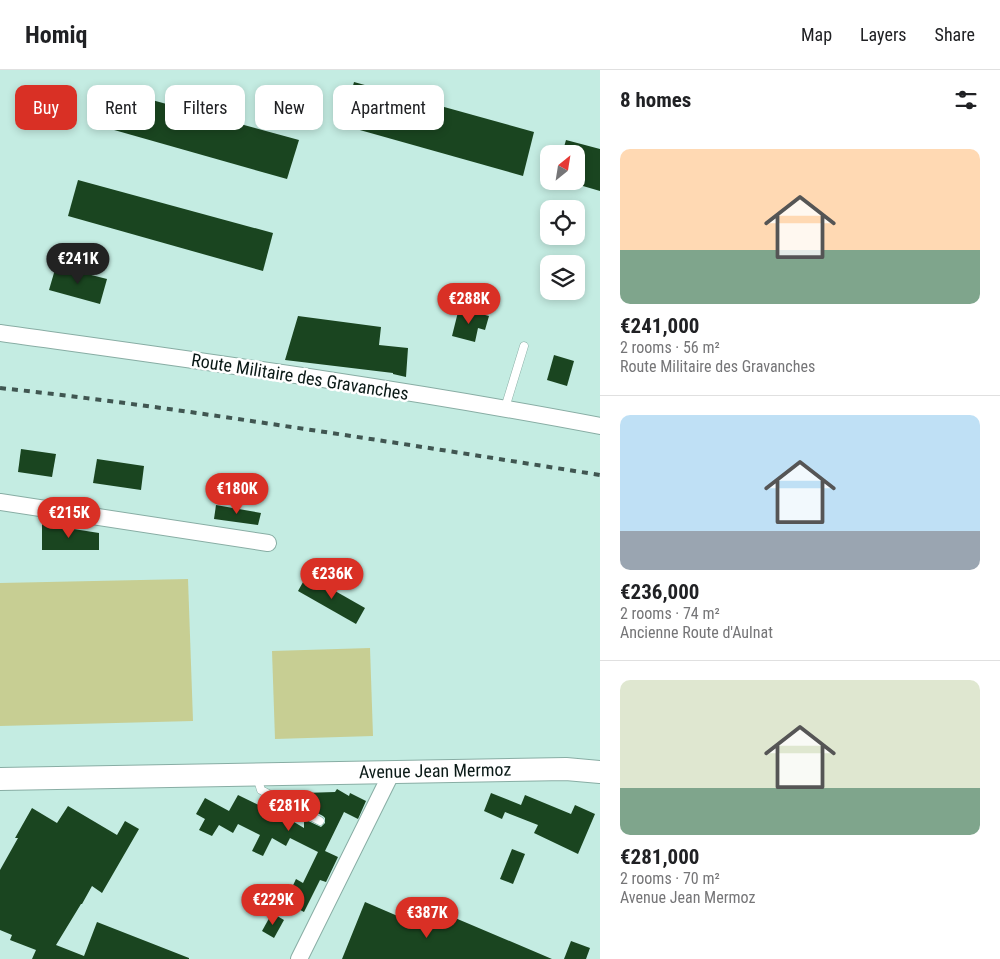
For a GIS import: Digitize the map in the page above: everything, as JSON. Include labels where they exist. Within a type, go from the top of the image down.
[{"type":"main road","name":"Avenue Jean Mermoz","points":[[0,779],[566,769],[600,772]]},
{"type":"street","name":"Route Militaire des Gravanches","points":[[0,332],[250,368],[505,408],[600,426]]},
{"type":"street","points":[[0,502],[268,543]]},
{"type":"street","points":[[299,959],[392,772]]},
{"type":"lane","points":[[505,408],[524,346]]},
{"type":"lane","points":[[257,775],[261,790],[320,821]]},
{"type":"green space","points":[[188,579],[193,721],[0,726],[0,583]]},
{"type":"green space","points":[[370,648],[373,736],[275,739],[272,651]]},
{"type":"building","points":[[354,82],[365,85],[353,85]]},
{"type":"building","points":[[155,101],[165,104],[165,130],[245,130],[245,125],[255,128],[255,130],[262,130],[299,140],[287,179],[114,130],[155,130]]},
{"type":"building","points":[[444,107],[534,132],[523,176],[360,130],[444,130]]},
{"type":"building","points":[[566,140],[585,145],[565,145]]},
{"type":"building","points":[[585,145],[600,149],[600,191],[585,187]]},
{"type":"building","points":[[78,180],[273,233],[263,271],[68,216]]},
{"type":"building","points":[[56,266],[107,279],[100,304],[49,290]]},
{"type":"building","points":[[459,308],[489,316],[485,330],[478,328],[475,342],[452,336]]},
{"type":"building","points":[[298,316],[381,327],[379,345],[408,348],[406,377],[393,373],[285,360]]},
{"type":"building","points":[[554,355],[574,361],[567,386],[547,380]]},
{"type":"building","points":[[21,449],[56,454],[52,477],[18,472]]},
{"type":"building","points":[[97,459],[144,466],[141,490],[93,483]]},
{"type":"building","points":[[216,505],[261,513],[258,525],[214,519]]},
{"type":"building","points":[[42,524],[99,533],[99,550],[42,550]]},
{"type":"building","points":[[307,575],[365,608],[356,624],[298,591]]},
{"type":"building","points":[[337,789],[349,796],[350,793],[366,801],[358,819],[344,812],[325,851],[338,857],[326,882],[320,880],[304,912],[285,902],[296,879],[303,883],[318,852],[290,838],[286,846],[272,838],[263,856],[252,851],[260,835],[238,824],[233,833],[219,825],[212,836],[199,830],[205,819],[196,814],[205,798],[229,811],[238,795],[273,812],[274,810],[304,828],[304,819],[321,827],[325,823],[325,818],[304,806],[303,793],[335,792]]},
{"type":"building","points":[[491,793],[521,805],[525,795],[571,814],[575,805],[595,814],[578,854],[534,833],[538,825],[505,812],[502,819],[484,811]]},
{"type":"building","points":[[68,806],[117,835],[125,821],[139,829],[102,893],[92,886],[56,945],[84,956],[97,922],[189,959],[32,959],[36,950],[10,940],[12,935],[0,930],[0,870],[18,838],[15,838],[32,808],[57,823]]},
{"type":"building","points":[[512,849],[525,854],[513,884],[500,879]]},
{"type":"building","points":[[365,902],[421,926],[429,909],[441,912],[552,959],[342,959]]},
{"type":"building","points":[[272,913],[284,920],[274,938],[262,931]]},
{"type":"building","points":[[571,941],[590,948],[586,959],[564,959]]},
{"type":"railway","points":[[0,388],[105,400],[209,415],[600,475]]}]
